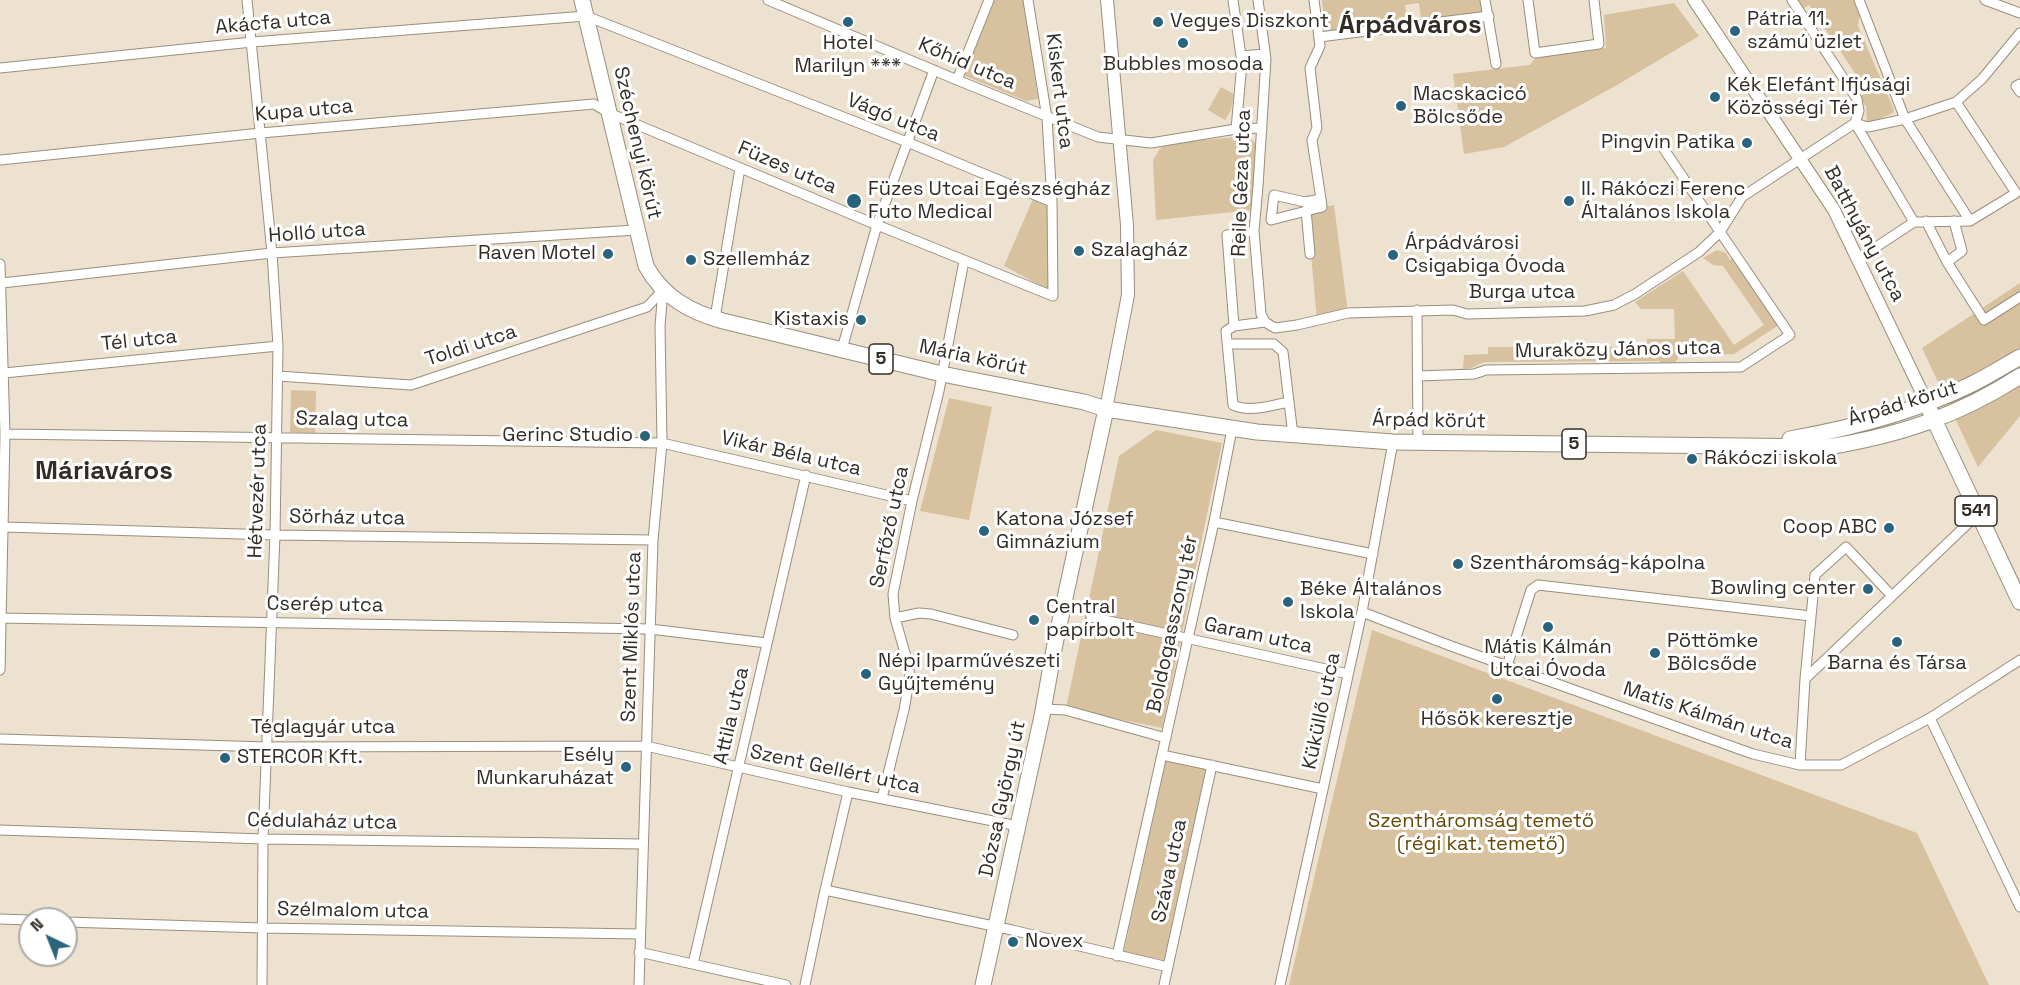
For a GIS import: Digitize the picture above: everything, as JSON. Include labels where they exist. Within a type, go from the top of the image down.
[{"type":"main road","name":"Széchenyi körút","points":[[582,0],[646,266],[663,290]]},
{"type":"main road","name":"Mária körút","points":[[663,290],[696,312],[715,318],[942,374],[1075,400],[1106,410]]},
{"type":"main road","name":"5","points":[[1927,403],[1972,384],[2020,357]]},
{"type":"main road","name":"Árpád körút","points":[[1106,410],[1232,429],[1393,442],[1828,447],[1876,438],[1934,420],[1969,406],[2020,376]]},
{"type":"main road","name":"Árpád körút","points":[[1754,446],[1845,429],[1927,403]]},
{"type":"main road","name":"541","points":[[1927,403],[2020,602]]},
{"type":"main road","name":"Dózsa György út","points":[[983,985],[1044,709],[1055,644],[1106,410]]},
{"type":"street","name":"Hétvezér utca","points":[[247,0],[272,253],[278,346],[275,535],[263,839],[262,985]]},
{"type":"street","name":"Kőhíd utca","points":[[768,0],[1047,118],[1098,137],[1151,143],[1236,129],[1262,128]]},
{"type":"street","points":[[957,80],[989,0]]},
{"type":"street","name":"Kiskert utca","points":[[1028,0],[1047,118],[1052,202],[1053,296]]},
{"type":"street","points":[[1106,410],[1128,295],[1128,225],[1107,0]]},
{"type":"street","name":"Reile Géza utca","points":[[1233,0],[1241,56],[1236,129]]},
{"type":"street","name":"Reile Géza utca","points":[[1258,0],[1265,54],[1254,231],[1263,318]]},
{"type":"street","points":[[1314,0],[1320,46],[1310,68],[1317,128],[1312,140],[1321,199],[1322,207],[1271,220],[1274,195],[1305,202],[1321,199]]},
{"type":"street","points":[[1485,0],[1496,64]]},
{"type":"street","points":[[1528,0],[1535,53],[1599,44],[1594,0]]},
{"type":"street","name":"Batthyány utca","points":[[1694,0],[1834,210],[1927,403]]},
{"type":"street","points":[[1792,0],[1857,99],[1859,111],[1855,123],[1914,222]]},
{"type":"street","points":[[1859,0],[1905,119],[1970,221]]},
{"type":"street","points":[[1985,0],[2020,13]]},
{"type":"street","name":"Akácfa utca","points":[[0,68],[252,42],[586,16]]},
{"type":"street","name":"Vágó utca","points":[[586,16],[907,142],[1052,202]]},
{"type":"street","points":[[1319,37],[1489,16]]},
{"type":"street","points":[[1855,123],[1868,127],[1905,119],[1956,102],[1982,79],[2020,33]]},
{"type":"street","points":[[1241,56],[1265,54]]},
{"type":"street","points":[[842,349],[877,225],[934,70]]},
{"type":"street","points":[[1858,259],[1914,222],[1970,221],[2016,193],[1956,102]]},
{"type":"street","name":"Kupa utca","points":[[0,160],[261,133],[594,104],[609,112]]},
{"type":"street","name":"Füzes utca","points":[[609,112],[1053,296]]},
{"type":"street","name":"Burga utca","points":[[1234,326],[1263,318],[1271,326],[1297,325],[1348,313],[1454,310],[1467,314],[1553,313],[1585,311],[1614,305],[1699,252],[1720,232],[1742,197],[1855,123]]},
{"type":"street","name":"Muraközy János utca","points":[[1418,376],[1474,374],[1486,370],[1741,368],[1790,335],[1657,140]]},
{"type":"street","points":[[715,318],[740,168]]},
{"type":"street","points":[[1306,210],[1310,254]]},
{"type":"street","points":[[1947,262],[1962,251],[1954,221]]},
{"type":"street","points":[[1926,222],[1947,262],[1984,320],[2020,297]]},
{"type":"street","name":"Holló utca","points":[[2,283],[272,253],[636,230]]},
{"type":"street","points":[[1254,231],[1227,235],[1234,326],[1226,331],[1233,405],[1252,409],[1289,402]]},
{"type":"street","name":"Serfőző utca","points":[[882,798],[910,676],[895,618],[893,594],[942,374],[964,261]]},
{"type":"street","points":[[0,264],[5,434],[2,487],[4,528],[0,670]]},
{"type":"street","name":"Toldi utca","points":[[278,376],[411,385],[647,307],[663,290]]},
{"type":"street","name":"Szent Miklós utca","points":[[639,985],[653,540],[662,443],[660,326],[663,290]]},
{"type":"street","points":[[1417,310],[1418,443]]},
{"type":"street","points":[[1227,344],[1274,344],[1283,352],[1293,435]]},
{"type":"street","name":"Tél utca","points":[[4,373],[278,346]]},
{"type":"street","name":"Boldogasszony tér","points":[[1044,709],[1065,710],[1166,738],[1214,522],[1232,429]]},
{"type":"street","name":"Szalag utca","points":[[5,434],[662,443]]},
{"type":"street","name":"Küküllő utca","points":[[1280,985],[1362,612],[1393,442]]},
{"type":"street","name":"Vikár Béla utca","points":[[662,443],[912,501]]},
{"type":"street","name":"Attila utca","points":[[693,964],[806,476]]},
{"type":"street","points":[[1805,679],[1978,514]]},
{"type":"street","points":[[1214,522],[1373,554]]},
{"type":"street","name":"Sörház utca","points":[[4,528],[275,535],[653,540]]},
{"type":"street","points":[[1800,765],[1815,575],[1846,547],[1892,596]]},
{"type":"street","points":[[1507,666],[1531,590],[1538,585],[1811,616]]},
{"type":"street","name":"Matis Kálmán utca","points":[[1362,612],[1753,754],[1800,765],[1841,765],[1930,718],[2020,660]]},
{"type":"street","points":[[895,618],[919,613],[931,614],[1013,635]]},
{"type":"street","name":"Garam utca","points":[[1091,617],[1348,674]]},
{"type":"street","name":"Cserép utca","points":[[1,618],[650,629],[767,643]]},
{"type":"street","points":[[1930,718],[2020,907]]},
{"type":"street","points":[[1117,956],[1166,738]]},
{"type":"street","name":"Téglagyár utca","points":[[0,740],[267,747],[646,746]]},
{"type":"street","name":"Szent Gellért utca","points":[[646,746],[848,792],[1018,826]]},
{"type":"street","points":[[1162,755],[1323,789]]},
{"type":"street","name":"Száva utca","points":[[1164,985],[1212,765]]},
{"type":"street","points":[[805,985],[848,792]]},
{"type":"street","name":"Cédulaház utca","points":[[0,830],[263,839],[643,844]]},
{"type":"street","points":[[825,890],[1168,967]]},
{"type":"street","points":[[0,920],[18,920]]},
{"type":"street","name":"Szélmalom utca","points":[[78,922],[263,928],[640,934]]},
{"type":"street","points":[[639,952],[786,985]]},
{"type":"green space","points":[[994,0],[1024,0],[1038,99],[1026,101],[963,75]]},
{"type":"green space","points":[[1322,0],[1485,0],[1489,16],[1422,24],[1419,3],[1405,5],[1407,26],[1326,36]]},
{"type":"green space","points":[[1796,0],[1856,0],[1860,8],[1858,26],[1894,110],[1893,113],[1870,123],[1867,122],[1866,107],[1860,97],[1867,91],[1809,5],[1802,9]]},
{"type":"green space","points":[[1674,3],[1699,36],[1617,85],[1504,147],[1464,154],[1453,74],[1530,65],[1535,58],[1606,48],[1604,15]]},
{"type":"green space","points":[[1221,87],[1234,94],[1231,110],[1225,120],[1208,110]]},
{"type":"green space","points":[[1246,136],[1254,142],[1257,151],[1251,210],[1156,220],[1153,160],[1163,144]]},
{"type":"green space","points":[[1033,199],[1048,205],[1049,290],[1004,266]]},
{"type":"green space","points":[[1334,205],[1348,313],[1317,320],[1307,210]]},
{"type":"green space","points":[[1717,250],[1726,253],[1730,260],[1736,256],[1782,323],[1734,354],[1679,356],[1675,363],[1660,363],[1660,361],[1485,362],[1463,369],[1464,355],[1488,354],[1488,347],[1546,347],[1546,355],[1593,354],[1594,347],[1647,346],[1647,339],[1675,339],[1674,309],[1641,309],[1635,302],[1683,271],[1734,345],[1764,325],[1723,266],[1713,265],[1703,258]]},
{"type":"green space","points":[[2020,283],[2020,416],[1978,467],[1922,348]]},
{"type":"green space","points":[[291,390],[316,391],[315,433],[290,432]]},
{"type":"green space","points":[[949,398],[992,407],[969,520],[920,511]]},
{"type":"green space","points":[[1156,430],[1222,443],[1162,728],[1066,708],[1119,456]]},
{"type":"green space","name":"Szentháromság temető (régi kat. temető)","points":[[1372,630],[1917,833],[1989,985],[1289,985]]},
{"type":"green space","points":[[1166,760],[1206,768],[1164,960],[1124,952]]},
{"type":"place","name":"Hotel Marilyn ***","points":[[848,22]]},
{"type":"place","name":"Vegyes Diszkont","points":[[1158,22]]},
{"type":"place","name":"Pátria 11. számú üzlet","points":[[1735,31]]},
{"type":"place","name":"Bubbles mosoda","points":[[1183,43]]},
{"type":"place","name":"Kék Elefánt Ifjúsági Közösségi Tér","points":[[1715,97]]},
{"type":"place","name":"Macskacicó Bölcsőde","points":[[1401,106]]},
{"type":"place","name":"Pingvin Patika","points":[[1747,143]]},
{"type":"place","name":"Füzes Utcai Egészségház Futo Medical","points":[[854,201]]},
{"type":"place","name":"II. Rákóczi Ferenc Általános Iskola","points":[[1569,201]]},
{"type":"place","name":"Szalagház","points":[[1079,251]]},
{"type":"place","name":"Raven Motel","points":[[608,254]]},
{"type":"place","name":"Árpádvárosi Csigabiga Óvoda","points":[[1393,255]]},
{"type":"place","name":"Szellemház","points":[[691,260]]},
{"type":"place","name":"Kistaxis","points":[[861,320]]},
{"type":"place","name":"Gerinc Studio","points":[[645,436]]},
{"type":"place","name":"Rákóczi iskola","points":[[1692,459]]},
{"type":"place","name":"Coop ABC","points":[[1889,528]]},
{"type":"place","name":"Katona József Gimnázium","points":[[984,531]]},
{"type":"place","name":"Szentháromság-kápolna","points":[[1458,564]]},
{"type":"place","name":"Bowling center","points":[[1868,589]]},
{"type":"place","name":"Béke Általános Iskola","points":[[1288,602]]},
{"type":"place","name":"Central papírbolt","points":[[1034,620]]},
{"type":"place","name":"Mátis Kálmán Utcai Óvoda","points":[[1548,627]]},
{"type":"place","name":"Barna és Társa","points":[[1897,642]]},
{"type":"place","name":"Pöttömke Bölcsőde","points":[[1655,653]]},
{"type":"place","name":"Népi Iparművészeti Gyűjtemény","points":[[866,674]]},
{"type":"place","name":"Hősök keresztje","points":[[1497,699]]},
{"type":"place","name":"STERCOR Kft.","points":[[225,758]]},
{"type":"place","name":"Esély Munkaruházat","points":[[626,767]]},
{"type":"place","name":"Novex","points":[[1013,942]]},
{"type":"district","name":"Árpádváros","points":[[1410,26]]},
{"type":"district","name":"Máriaváros","points":[[104,472]]}]
